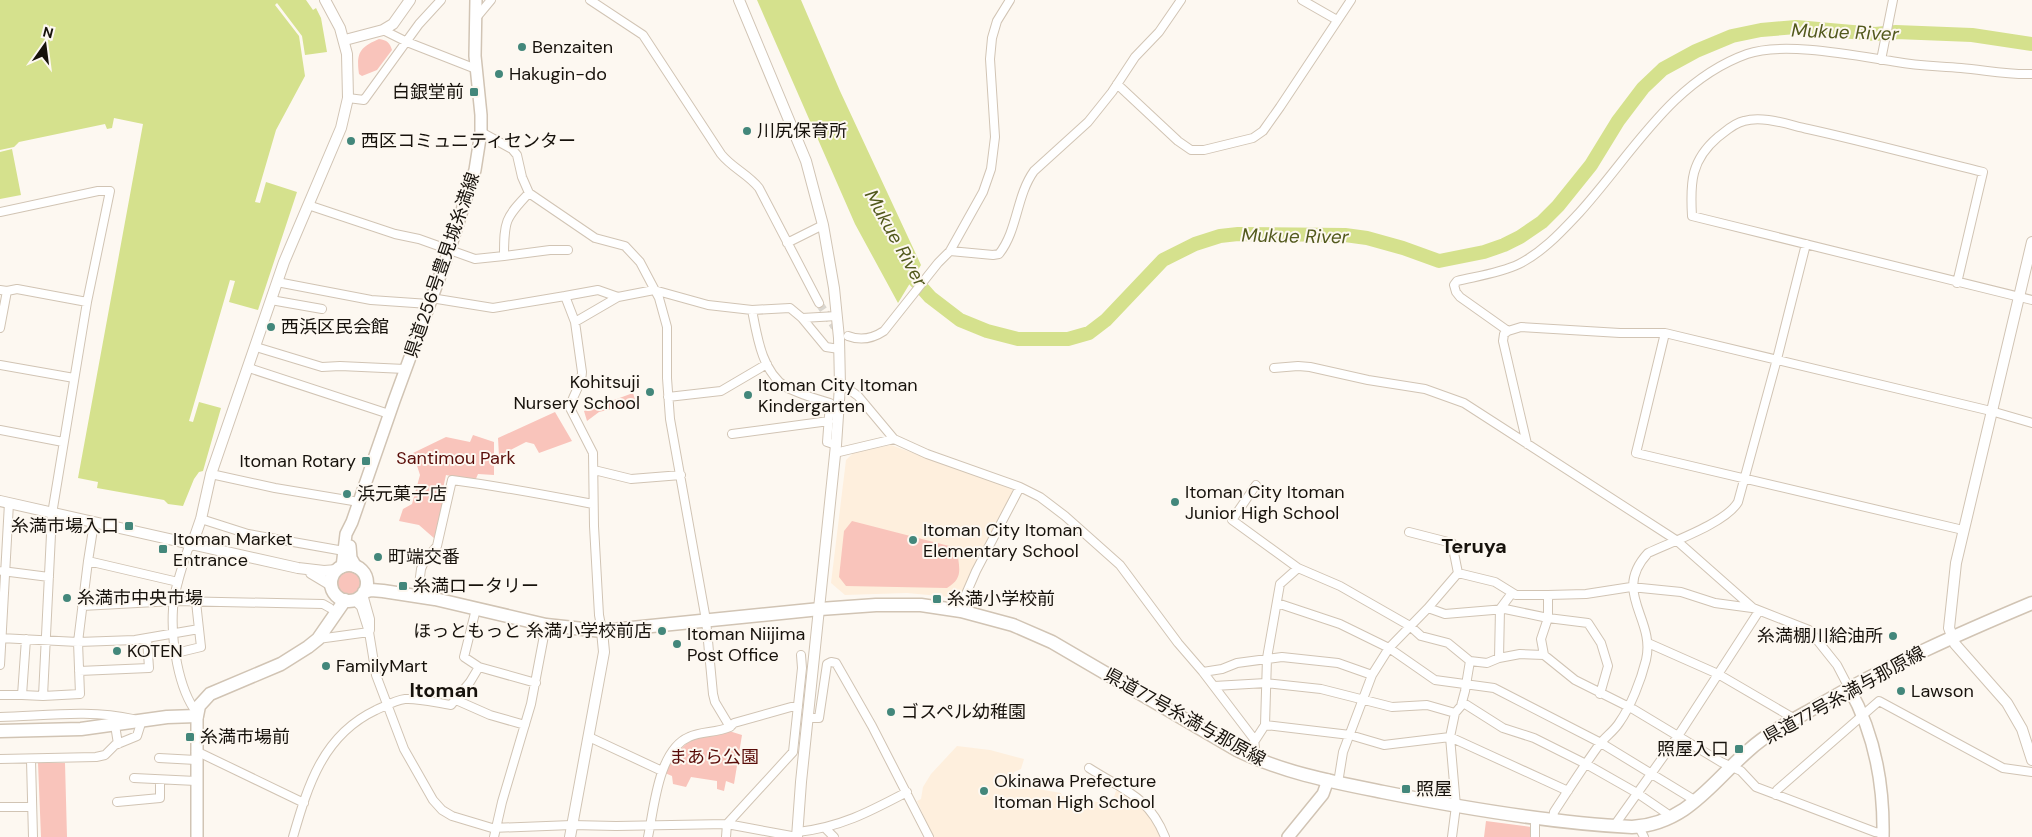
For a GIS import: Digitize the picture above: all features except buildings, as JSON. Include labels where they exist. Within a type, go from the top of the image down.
[{"type":"main road","name":"県道256号豊見城糸満線","points":[[339,568],[348,530],[449,251],[476,170],[481,132],[474,20],[476,0]]},
{"type":"main road","name":"県道256号豊見城糸満線","points":[[352,522],[350,556],[356,567]]},
{"type":"main road","points":[[301,652],[330,608],[349,594],[366,586],[365,576],[356,567],[351,565],[339,568],[333,574],[349,594]]},
{"type":"main road","name":"県道77号糸満与那原線","points":[[365,576],[371,580],[435,599]]},
{"type":"main road","name":"県道77号糸満与那原線","points":[[349,594],[375,590],[435,599],[546,624],[602,631],[820,609],[906,605],[935,606],[1013,625],[1052,642],[1212,736],[1253,758],[1283,769],[1333,782],[1456,806],[1614,826],[1642,832],[1696,801],[1757,743],[1794,719],[1849,688],[1952,637],[2032,603]]},
{"type":"main road","points":[[197,837],[196,756],[197,714],[199,706],[210,694],[281,664],[301,652],[318,639],[349,594]]},
{"type":"main road","points":[[1849,688],[1864,716],[1877,760],[1882,798],[1883,835]]},
{"type":"main road","points":[[0,731],[116,725],[140,720],[197,714]]},
{"type":"main road","points":[[1288,837],[1333,782]]},
{"type":"street","points":[[197,714],[189,702],[179,671],[174,634],[174,601],[188,549],[192,545],[201,519],[211,474],[277,282],[341,128],[348,98],[349,70],[345,40],[335,16],[325,0]]},
{"type":"street","points":[[345,40],[383,30],[393,24],[410,0]]},
{"type":"street","points":[[348,98],[364,100],[441,0]]},
{"type":"street","points":[[474,20],[491,0]]},
{"type":"street","points":[[590,0],[642,35],[727,162],[754,181],[760,188],[819,303]]},
{"type":"street","points":[[738,0],[806,161],[823,225],[837,316],[840,386],[836,449],[803,762],[798,834]]},
{"type":"street","points":[[848,336],[865,339],[876,337],[884,332],[938,263],[950,251],[983,192],[991,169],[995,137],[990,59],[992,38],[997,21],[1010,0]]},
{"type":"street","points":[[950,251],[1000,254],[1009,239],[1027,180],[1034,171],[1088,122],[1135,57],[1158,32],[1180,0]]},
{"type":"street","points":[[1302,0],[1337,20]]},
{"type":"street","points":[[1117,84],[1178,141],[1191,150],[1204,150],[1253,138],[1262,131],[1280,107],[1351,0]]},
{"type":"street","points":[[1882,57],[1893,0]]},
{"type":"street","points":[[383,30],[407,42],[476,69]]},
{"type":"street","points":[[1508,330],[1460,297],[1454,285],[1458,281],[1496,272],[1519,264],[1540,251],[1560,234],[1676,98],[1711,71],[1748,54],[1767,50],[1785,50],[1882,57],[2012,75],[2032,74]]},
{"type":"street","points":[[1957,282],[1983,172],[1842,137],[1761,120],[1744,120],[1729,128],[1710,144],[1696,164],[1690,186],[1692,216],[1957,282],[2032,300]]},
{"type":"street","points":[[481,132],[512,149],[517,155],[522,177],[529,193],[595,238],[625,246],[640,262],[659,298],[667,326],[670,419],[706,620],[713,694],[715,702],[730,727]]},
{"type":"street","points":[[0,212],[98,191],[110,191],[87,302],[52,514],[43,696]]},
{"type":"street","points":[[504,256],[507,219],[510,213],[529,193]]},
{"type":"street","points":[[308,205],[394,234],[419,239],[475,259],[550,250],[568,250]]},
{"type":"street","points":[[787,243],[823,225]]},
{"type":"street","points":[[2032,242],[1963,530],[1956,563],[1949,628],[1955,644],[2007,703],[2022,730],[2032,760]]},
{"type":"street","points":[[1553,819],[1554,812],[1586,764],[1619,723],[1628,706],[1645,662],[1648,643],[1632,587],[1637,570],[1648,553],[1722,518],[1735,508],[1746,479],[1806,244]]},
{"type":"street","points":[[277,282],[371,300],[430,301],[493,308],[598,290],[618,297]]},
{"type":"street","points":[[0,328],[3,291],[17,289],[87,302]]},
{"type":"street","points":[[576,322],[618,297],[654,290],[708,304],[752,310],[790,308],[802,318],[826,347],[839,349]]},
{"type":"street","points":[[565,296],[576,322],[582,378],[570,408],[593,453],[593,504],[604,652],[570,837]]},
{"type":"street","points":[[271,300],[322,309]]},
{"type":"street","points":[[752,310],[757,336],[767,364],[785,386],[830,403],[827,442],[836,449],[894,439]]},
{"type":"street","points":[[802,318],[837,316]]},
{"type":"street","points":[[1527,444],[1503,342],[1504,334],[1508,330],[1521,327],[1620,333],[1665,333],[1991,410],[2032,423]]},
{"type":"street","points":[[1665,333],[1636,453],[1963,530]]},
{"type":"street","points":[[256,347],[322,367],[405,369]]},
{"type":"street","points":[[668,397],[722,390],[767,364]]},
{"type":"street","points":[[0,365],[74,378]]},
{"type":"street","points":[[1274,368],[1310,367],[1425,389],[1464,403],[1676,540],[1756,610]]},
{"type":"street","points":[[249,368],[389,414]]},
{"type":"street","points":[[840,386],[847,388],[858,396],[894,439],[926,454],[1020,487],[1040,497],[1104,549],[1120,565],[1178,643],[1214,686],[1254,742],[1253,758]]},
{"type":"street","points":[[732,434],[829,421]]},
{"type":"street","points":[[0,430],[63,442]]},
{"type":"street","points":[[594,470],[631,479],[681,475]]},
{"type":"street","points":[[211,474],[275,488],[359,502]]},
{"type":"street","points":[[418,593],[421,569],[424,562],[437,546],[452,480],[502,486],[534,494],[593,504]]},
{"type":"street","points":[[1256,484],[1232,520],[1298,568],[1340,586],[1410,626],[1422,636],[1448,643],[1470,661],[1487,663],[1499,658],[1520,654],[1544,655],[1575,680],[1600,694],[1628,706],[1732,768],[1741,771],[1756,787],[1883,835]]},
{"type":"street","points":[[961,611],[976,572],[1020,487]]},
{"type":"street","points":[[0,665],[4,502],[298,568],[324,571],[339,568]]},
{"type":"street","points":[[201,519],[248,534],[344,551]]},
{"type":"street","points":[[0,695],[43,696],[80,694],[78,642],[94,523]]},
{"type":"street","points":[[1409,532],[1452,543],[1458,573]]},
{"type":"street","points":[[88,561],[178,582]]},
{"type":"street","points":[[298,568],[322,578],[349,594],[370,619],[376,675],[404,749],[428,793],[438,806],[452,816],[496,828],[572,825],[650,826],[727,824],[798,834],[825,828],[869,812],[907,792]]},
{"type":"street","points":[[1254,742],[1265,725],[1267,658],[1280,584],[1298,568]]},
{"type":"street","points":[[3,571],[49,577]]},
{"type":"street","points":[[1458,573],[1494,582],[1516,595],[1586,594],[1632,587],[1681,592],[1715,603],[1756,610],[1809,630],[1836,665],[1849,688]]},
{"type":"street","points":[[1333,782],[1372,675],[1389,648],[1428,608],[1458,573]]},
{"type":"street","points":[[1499,658],[1500,608],[1512,593]]},
{"type":"street","points":[[1544,655],[1541,639],[1548,618],[1548,595]]},
{"type":"street","points":[[82,606],[174,601],[323,604],[330,608]]},
{"type":"street","points":[[176,653],[201,647],[196,602]]},
{"type":"street","points":[[1277,603],[1340,624],[1389,648],[1435,680],[1466,686],[1494,688],[1601,743],[1696,801]]},
{"type":"street","points":[[1428,608],[1445,614],[1500,608],[1548,618],[1588,623],[1601,643],[1608,666],[1600,694]]},
{"type":"street","points":[[476,609],[464,657],[479,667],[536,683]]},
{"type":"street","points":[[1614,826],[1678,736],[1756,610]]},
{"type":"street","points":[[494,837],[536,683],[546,624]]},
{"type":"street","points":[[1,638],[78,642],[148,638],[199,629]]},
{"type":"street","points":[[318,639],[370,632]]},
{"type":"street","points":[[79,671],[150,668],[148,638]]},
{"type":"street","points":[[22,695],[26,639]]},
{"type":"street","points":[[1648,643],[1718,674],[1794,719]]},
{"type":"street","points":[[726,837],[727,824],[793,752],[802,668],[801,655]]},
{"type":"street","points":[[1203,672],[1222,670],[1237,663],[1282,656],[1338,663],[1372,675]]},
{"type":"street","points":[[1452,837],[1456,806],[1450,737],[1455,713],[1462,702],[1470,661]]},
{"type":"street","points":[[808,718],[819,718],[827,664],[831,662],[836,663],[907,792],[928,837]]},
{"type":"street","points":[[293,837],[315,771],[323,756],[336,740],[365,715],[405,699],[451,705],[470,682],[479,667]]},
{"type":"street","points":[[1214,686],[1266,683],[1321,689],[1392,707],[1427,705],[1455,713]]},
{"type":"street","points":[[456,700],[490,715],[525,726]]},
{"type":"street","points":[[1462,702],[1503,728],[1534,738],[1586,764],[1637,793],[1672,816]]},
{"type":"street","points":[[1776,796],[1777,790],[1879,702],[2003,768],[2032,772]]},
{"type":"street","points":[[648,837],[662,771],[670,753],[684,739],[690,736],[719,732],[734,723],[791,707],[798,707]]},
{"type":"street","points":[[0,717],[106,715],[140,720],[138,736],[118,744],[105,755],[31,760],[0,758]]},
{"type":"street","points":[[116,725],[118,744]]},
{"type":"street","points":[[1265,725],[1350,735],[1384,745],[1450,737],[1568,791]]},
{"type":"street","points":[[589,737],[662,771]]},
{"type":"street","points":[[159,758],[196,756],[304,803]]},
{"type":"street","points":[[31,760],[33,837]]},
{"type":"street","points":[[787,760],[803,762]]},
{"type":"street","points":[[1089,768],[1134,794],[1144,803],[1156,818],[1165,837]]},
{"type":"street","points":[[134,778],[196,781]]},
{"type":"street","points":[[117,802],[160,798],[160,780]]},
{"type":"street","points":[[0,807],[32,807]]},
{"type":"street","points":[[1535,817],[1535,837]]},
{"type":"street","points":[[825,828],[834,837]]},
{"type":"shaded area","name":"Itoman City Itoman Elementary School","points":[[891,445],[1012,489],[1012,494],[961,598],[907,593],[845,595],[831,583],[846,460],[853,453]]},
{"type":"shaded area","name":"Okinawa Prefecture Itoman High School","points":[[957,746],[990,750],[1024,759],[1021,769],[1014,772],[1011,784],[1061,793],[1062,796],[1109,804],[1113,800],[1117,788],[1145,808],[1162,837],[933,837],[917,801],[921,799],[923,787],[931,774]]},
{"type":"green space","points":[[379,39],[388,42],[392,50],[377,70],[362,76],[359,74],[359,56],[367,45]]},
{"type":"green space","points":[[633,393],[636,403],[599,412],[587,421],[584,411]]},
{"type":"green space","points":[[555,412],[572,441],[539,453],[534,444],[526,442],[499,456],[498,438]]},
{"type":"green space","name":"Santimou Park","points":[[473,435],[494,442],[494,475],[478,474],[475,481],[446,475],[442,493],[446,495],[435,539],[419,525],[399,521],[403,509],[412,504],[420,475],[413,453],[446,437],[470,442]]},
{"type":"green space","points":[[852,521],[953,547],[957,550],[959,567],[956,580],[947,588],[846,586],[839,577],[844,531]]},
{"type":"green space","points":[[349,569],[359,573],[363,583],[359,593],[349,597],[339,593],[335,583],[339,573]]},
{"type":"green space","name":"まあら公園","points":[[729,731],[742,735],[734,784],[726,781],[724,791],[717,789],[717,781],[691,777],[686,787],[673,784],[672,776],[665,773],[684,746],[690,741],[706,735]]},
{"type":"green space","points":[[38,763],[65,763],[67,837],[41,837]]},
{"type":"green space","points":[[1486,821],[1531,827],[1531,837],[1484,837]]},
{"type":"water","points":[[0,0],[306,0],[313,10],[316,8],[321,18],[327,52],[305,55],[302,36],[277,3],[275,5],[299,36],[305,76],[276,130],[255,202],[260,203],[266,182],[297,192],[258,310],[229,302],[235,281],[230,280],[189,421],[193,422],[199,402],[221,408],[203,471],[199,472],[194,479],[183,506],[168,504],[164,500],[97,488],[98,482],[78,478],[143,124],[114,118],[112,128],[107,129],[105,124],[19,142],[14,147],[0,150]]},
{"type":"water","points":[[757,0],[801,0],[840,91],[921,265],[898,303],[855,224]]},
{"type":"water","points":[[12,149],[21,195],[0,199],[0,152]]},
{"type":"waterway","name":"Mukue River","points":[[906,261],[914,279],[930,297],[960,320],[987,331],[1018,339],[1068,339],[1089,333],[1106,320],[1163,260],[1195,244],[1220,236],[1238,234],[1345,235],[1367,238],[1439,261],[1484,252],[1504,245],[1542,222],[1558,206],[1591,165],[1618,121],[1643,88],[1663,69],[1696,51],[1732,36],[1761,30],[1796,27],[1875,34],[1896,32],[1972,35],[2032,44]]},
{"type":"tunnel","points":[[819,303],[834,326],[840,331]]},
{"type":"place","name":"Benzaiten","points":[[522,47]]},
{"type":"place","name":"Hakugin-do","points":[[499,74]]},
{"type":"place","name":"白銀堂前","points":[[474,92]]},
{"type":"place","name":"川尻保育所","points":[[747,131]]},
{"type":"place","name":"西区コミュニティセンター","points":[[351,141]]},
{"type":"place","name":"西浜区民会館","points":[[271,327]]},
{"type":"place","name":"Kohitsuji Nursery School","points":[[650,392]]},
{"type":"place","name":"Itoman City Itoman Kindergarten","points":[[748,395]]},
{"type":"place","name":"Itoman Rotary","points":[[366,461]]},
{"type":"place","name":"浜元菓子店","points":[[347,494]]},
{"type":"place","name":"Itoman City Itoman Junior High School","points":[[1175,502]]},
{"type":"place","name":"糸満市場入口","points":[[129,526]]},
{"type":"place","name":"Itoman City Itoman Elementary School","points":[[913,540]]},
{"type":"place","name":"Itoman Market Entrance","points":[[163,549]]},
{"type":"place","name":"町端交番","points":[[378,557]]},
{"type":"place","name":"糸満ロータリー","points":[[403,586]]},
{"type":"place","name":"糸満市中央市場","points":[[67,598]]},
{"type":"place","name":"糸満小学校前","points":[[937,599]]},
{"type":"place","name":"ほっともっと 糸満小学校前店","points":[[662,631]]},
{"type":"place","name":"糸満棚川給油所","points":[[1893,636]]},
{"type":"place","name":"Itoman Niijima Post Office","points":[[677,644]]},
{"type":"place","name":"KOTEN","points":[[117,651]]},
{"type":"place","name":"FamilyMart","points":[[326,666]]},
{"type":"place","name":"Lawson","points":[[1901,691]]},
{"type":"place","name":"ゴスペル幼稚園","points":[[891,712]]},
{"type":"place","name":"糸満市場前","points":[[190,737]]},
{"type":"place","name":"照屋入口","points":[[1739,749]]},
{"type":"place","name":"照屋","points":[[1406,789]]},
{"type":"place","name":"Okinawa Prefecture Itoman High School","points":[[984,791]]},
{"type":"district","name":"Teruya","points":[[1474,546]]},
{"type":"district","name":"Itoman","points":[[444,690]]}]
